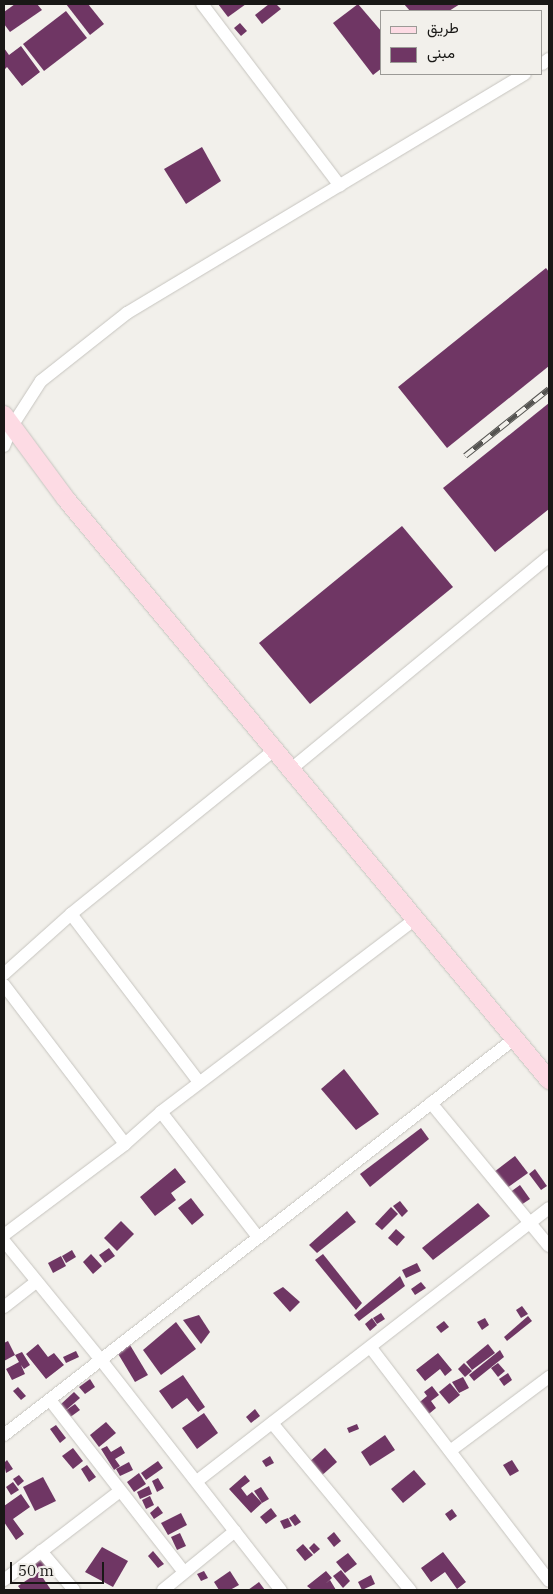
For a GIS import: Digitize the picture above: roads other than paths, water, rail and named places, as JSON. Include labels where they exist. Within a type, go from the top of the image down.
[{"type":"street","points":[[202,4],[340,186]]},
{"type":"street","points":[[4,446],[8,421],[41,381],[127,313],[523,75]]},
{"type":"street","points":[[8,421],[66,499],[549,1080]]},
{"type":"street","points":[[292,769],[549,556]]},
{"type":"street","points":[[4,974],[71,914],[274,750]]},
{"type":"street","points":[[71,914],[199,1082]]},
{"type":"street","points":[[4,1235],[125,1144],[199,1082],[415,919]]},
{"type":"street","points":[[4,985],[125,1144]]},
{"type":"street","points":[[4,1435],[514,1038]]},
{"type":"street","points":[[431,1103],[549,1246]]},
{"type":"street","points":[[161,1112],[258,1237]]},
{"type":"street","points":[[197,1482],[549,1208]]},
{"type":"street","points":[[4,1241],[101,1360],[282,1590]]},
{"type":"street","points":[[4,1307],[36,1282]]},
{"type":"street","points":[[371,1348],[549,1581]]},
{"type":"street","points":[[450,1451],[549,1376]]},
{"type":"street","points":[[50,1400],[184,1572]]},
{"type":"street","points":[[272,1423],[410,1590]]},
{"type":"street","points":[[4,1580],[120,1491]]},
{"type":"street","points":[[162,1590],[235,1531]]},
{"type":"street","points":[[42,1551],[74,1590]]},
{"type":"street","points":[[544,1590],[549,1587]]},
{"type":"railway","points":[[465,456],[549,389]]}]
